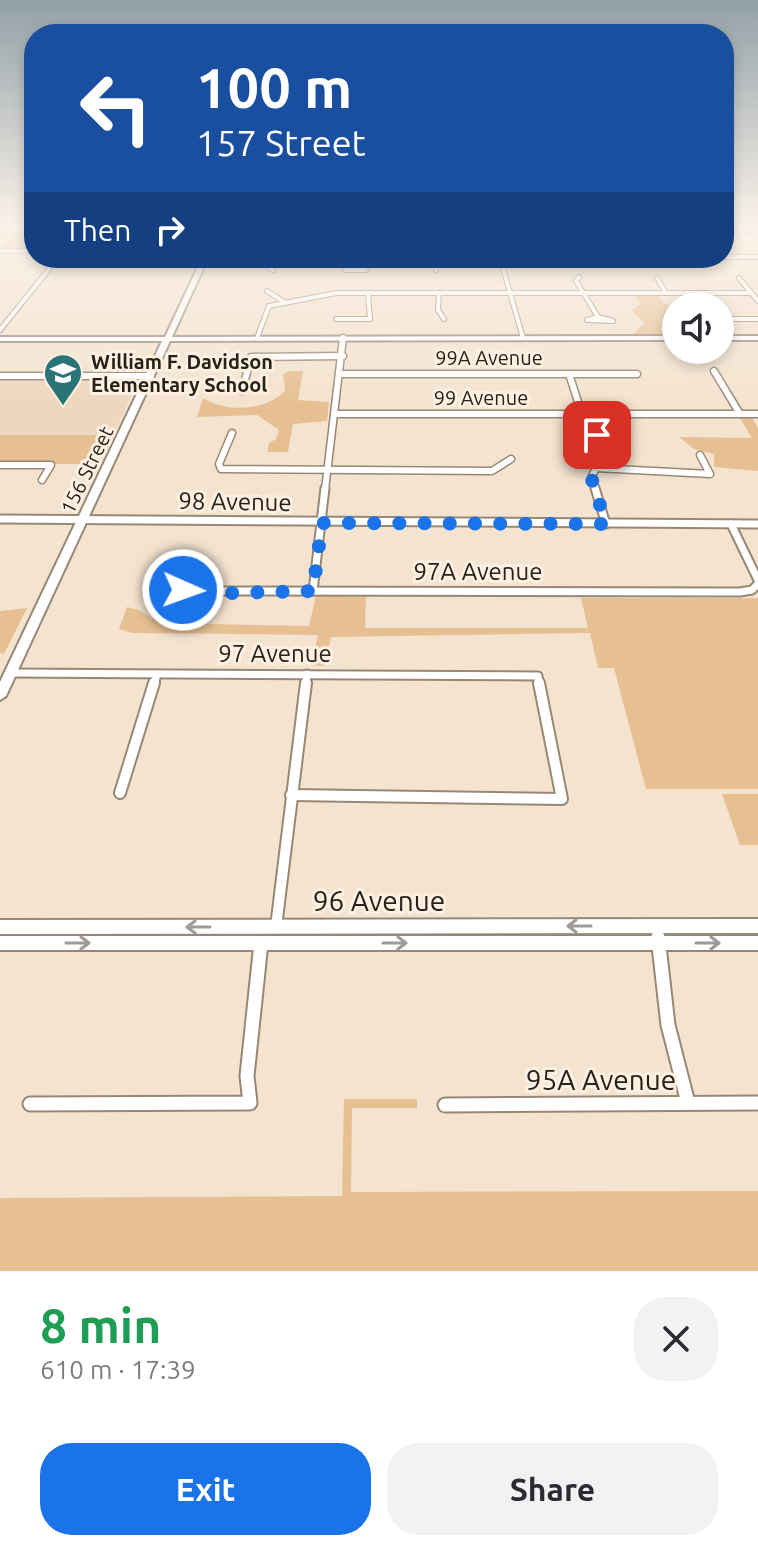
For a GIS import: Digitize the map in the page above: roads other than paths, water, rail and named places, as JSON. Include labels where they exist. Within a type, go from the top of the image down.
[{"type":"main road","name":"156 Street","points":[[0,696],[194,284]]},
{"type":"main road","points":[[0,339],[662,338]]},
{"type":"main road","points":[[734,338],[758,338]]},
{"type":"main road","name":"96 Avenue","points":[[0,943],[261,943],[657,934],[758,926]]},
{"type":"main road","name":"96 Avenue","points":[[0,927],[372,927],[657,934],[758,943]]},
{"type":"main road","points":[[261,943],[277,934],[337,934],[372,927]]},
{"type":"street","points":[[0,330],[37,284]]},
{"type":"street","points":[[508,284],[523,338]]},
{"type":"street","points":[[578,284],[598,317]]},
{"type":"street","points":[[744,284],[758,301]]},
{"type":"street","points":[[267,291],[284,302]]},
{"type":"street","points":[[257,338],[265,311],[284,302],[336,293],[662,293]]},
{"type":"street","points":[[336,319],[370,319],[368,293]]},
{"type":"street","points":[[439,293],[438,310],[444,319]]},
{"type":"street","points":[[734,293],[751,293]]},
{"type":"street","points":[[169,313],[181,313]]},
{"type":"street","points":[[734,319],[758,319]]},
{"type":"street","points":[[313,591],[343,338]]},
{"type":"street","points":[[242,391],[251,357],[343,356]]},
{"type":"street","points":[[714,371],[740,414]]},
{"type":"street","name":"99A Avenue","points":[[341,374],[637,374]]},
{"type":"street","points":[[569,374],[604,452],[592,480],[606,524]]},
{"type":"street","points":[[0,376],[151,376]]},
{"type":"street","name":"99 Avenue","points":[[336,414],[758,414]]},
{"type":"street","points":[[232,433],[219,461],[221,469],[492,471],[511,459]]},
{"type":"street","points":[[596,468],[710,474],[700,455]]},
{"type":"street","points":[[423,459],[424,471]]},
{"type":"street","points":[[0,465],[51,465],[42,480]]},
{"type":"street","name":"98 Avenue","points":[[0,519],[758,524]]},
{"type":"street","points":[[731,524],[757,584]]},
{"type":"street","name":"97A Avenue","points":[[201,592],[740,592],[757,584]]},
{"type":"street","name":"97 Avenue","points":[[11,673],[538,676],[562,799],[291,795]]},
{"type":"street","points":[[120,793],[157,674]]},
{"type":"street","points":[[276,927],[307,674]]},
{"type":"street","points":[[657,934],[668,1025],[688,1103]]},
{"type":"street","points":[[30,1104],[250,1103],[247,1076],[261,943]]},
{"type":"street","name":"95A Avenue","points":[[445,1105],[758,1103]]},
{"type":"place","name":"William F. Davidson Elementary School","points":[[63,407]]}]
